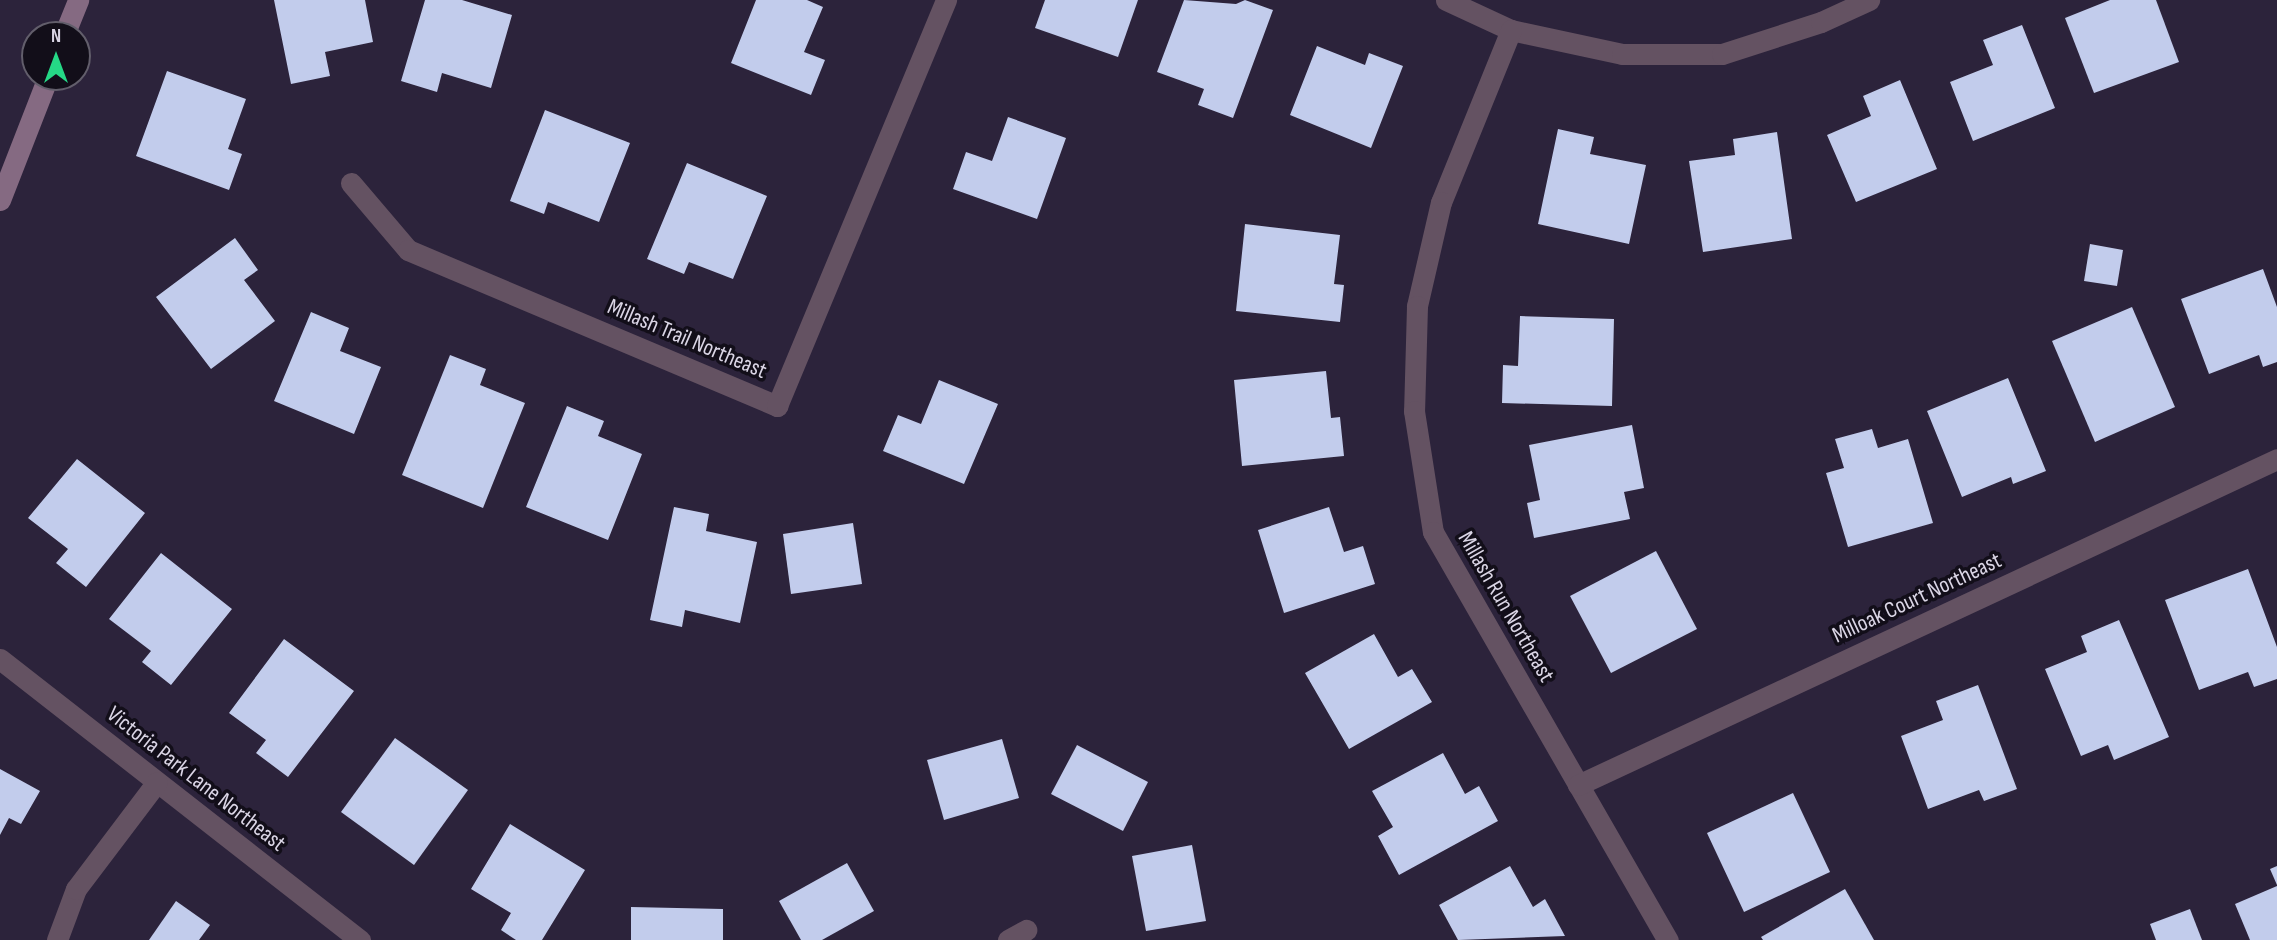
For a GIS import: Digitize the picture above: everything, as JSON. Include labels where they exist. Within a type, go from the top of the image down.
[{"type":"street","points":[[70,21],[78,0]]},
{"type":"street","name":"Millash Trail Northeast","points":[[351,183],[408,250],[777,406],[946,0]]},
{"type":"street","points":[[1446,0],[1511,30],[1622,54],[1722,54],[1821,22],[1869,0]]},
{"type":"street","name":"Millash Run Northeast","points":[[1511,30],[1441,202],[1417,306],[1414,411],[1433,532],[1668,940]]},
{"type":"street","points":[[0,200],[43,91]]},
{"type":"street","name":"Milloak Court Northeast","points":[[1578,785],[2277,459]]},
{"type":"street","name":"Victoria Park Lane Northeast","points":[[0,659],[360,940]]},
{"type":"street","points":[[57,940],[76,889],[157,782]]},
{"type":"building","points":[[274,0],[365,0],[373,42],[325,52],[330,76],[291,84]]},
{"type":"building","points":[[425,0],[462,0],[512,15],[491,88],[442,73],[437,92],[401,81]]},
{"type":"building","points":[[756,0],[807,0],[823,7],[804,52],[825,60],[811,95],[731,63]]},
{"type":"building","points":[[1045,0],[1138,0],[1118,57],[1035,28]]},
{"type":"building","points":[[1184,0],[1236,4],[1245,0],[1273,10],[1233,118],[1198,105],[1204,89],[1157,72]]},
{"type":"building","points":[[2110,0],[2156,0],[2179,62],[2094,93],[2065,18]]},
{"type":"building","points":[[2022,25],[2055,108],[1973,141],[1950,82],[1993,65],[1983,40]]},
{"type":"building","points":[[1317,46],[1365,65],[1369,53],[1403,66],[1371,148],[1290,115]]},
{"type":"building","points":[[167,71],[246,99],[228,149],[242,154],[229,190],[136,156]]},
{"type":"building","points":[[1900,80],[1937,169],[1856,202],[1827,135],[1871,116],[1863,96]]},
{"type":"building","points":[[545,110],[630,143],[599,222],[548,202],[544,214],[510,201]]},
{"type":"building","points":[[1008,117],[1066,138],[1037,219],[953,189],[966,152],[992,161]]},
{"type":"building","points":[[1558,129],[1594,137],[1590,154],[1646,165],[1629,244],[1538,224]]},
{"type":"building","points":[[1777,132],[1792,239],[1703,252],[1689,161],[1735,155],[1733,139]]},
{"type":"building","points":[[687,163],[767,196],[733,279],[689,262],[684,274],[647,259]]},
{"type":"building","points":[[1245,224],[1340,235],[1334,284],[1344,285],[1340,322],[1236,311]]},
{"type":"building","points":[[235,238],[258,270],[244,280],[275,321],[211,369],[156,297]]},
{"type":"building","points":[[2090,244],[2123,250],[2117,286],[2084,281]]},
{"type":"building","points":[[2263,269],[2277,307],[2277,362],[2263,367],[2259,355],[2209,374],[2181,299]]},
{"type":"building","points":[[2132,307],[2175,407],[2095,442],[2052,341]]},
{"type":"building","points":[[311,312],[349,328],[340,351],[381,367],[354,434],[274,401]]},
{"type":"building","points":[[1520,316],[1614,319],[1612,406],[1502,403],[1503,365],[1518,366]]},
{"type":"building","points":[[450,355],[486,369],[480,385],[525,403],[483,508],[402,475]]},
{"type":"building","points":[[1326,371],[1331,418],[1340,417],[1344,456],[1242,466],[1234,380]]},
{"type":"building","points":[[2008,378],[2046,471],[2013,484],[2011,477],[1962,497],[1927,411]]},
{"type":"building","points":[[939,380],[998,404],[964,484],[883,451],[898,415],[921,424]]},
{"type":"building","points":[[567,406],[604,421],[598,436],[642,454],[608,540],[526,507]]},
{"type":"building","points":[[1632,425],[1644,488],[1624,492],[1630,519],[1534,538],[1527,503],[1540,500],[1529,445]]},
{"type":"building","points":[[1872,429],[1878,448],[1908,439],[1933,523],[1848,547],[1826,473],[1844,468],[1835,439]]},
{"type":"building","points":[[77,459],[145,513],[86,587],[56,563],[68,549],[28,518]]},
{"type":"building","points":[[674,507],[709,514],[706,531],[757,542],[740,623],[685,610],[682,627],[650,620]]},
{"type":"building","points":[[1329,507],[1344,552],[1363,546],[1375,584],[1284,613],[1258,530]]},
{"type":"building","points":[[853,523],[862,584],[791,594],[783,534]]},
{"type":"building","points":[[1656,551],[1697,629],[1611,673],[1570,596]]},
{"type":"building","points":[[161,553],[232,609],[171,685],[142,662],[151,651],[109,619]]},
{"type":"building","points":[[2248,569],[2277,647],[2277,679],[2254,687],[2248,672],[2199,690],[2165,600]]},
{"type":"building","points":[[2119,620],[2169,737],[2114,760],[2108,745],[2081,756],[2045,669],[2087,652],[2081,636]]},
{"type":"building","points":[[1374,634],[1398,677],[1412,669],[1432,702],[1349,749],[1305,673]]},
{"type":"building","points":[[284,639],[354,691],[288,777],[256,753],[266,740],[229,713]]},
{"type":"building","points":[[1978,685],[2017,789],[1984,801],[1979,790],[1928,809],[1901,736],[1943,720],[1936,701]]},
{"type":"building","points":[[395,738],[468,790],[414,865],[341,812]]},
{"type":"building","points":[[1002,739],[1019,798],[944,820],[927,760]]},
{"type":"building","points":[[1077,745],[1148,782],[1123,831],[1051,794]]},
{"type":"building","points":[[1443,753],[1465,794],[1479,786],[1498,821],[1399,875],[1378,836],[1393,827],[1372,791]]},
{"type":"building","points":[[0,769],[40,791],[21,824],[9,818],[0,835]]},
{"type":"building","points":[[1793,793],[1830,872],[1744,912],[1707,833]]},
{"type":"building","points":[[510,824],[585,870],[542,940],[516,940],[501,930],[511,913],[471,889]]},
{"type":"building","points":[[1192,845],[1206,921],[1146,931],[1132,856]]},
{"type":"building","points":[[847,863],[874,911],[822,940],[801,940],[779,901]]},
{"type":"building","points":[[1510,866],[1533,907],[1545,899],[1565,936],[1458,940],[1439,905]]},
{"type":"building","points":[[2277,866],[2277,885],[2270,869]]},
{"type":"building","points":[[2277,886],[2277,940],[2250,940],[2235,904]]},
{"type":"building","points":[[1845,889],[1874,940],[1763,940],[1761,937]]},
{"type":"building","points":[[176,901],[210,925],[199,940],[149,940]]},
{"type":"building","points":[[631,907],[723,909],[723,940],[631,940]]},
{"type":"building","points":[[2190,909],[2202,940],[2156,940],[2150,924]]}]
